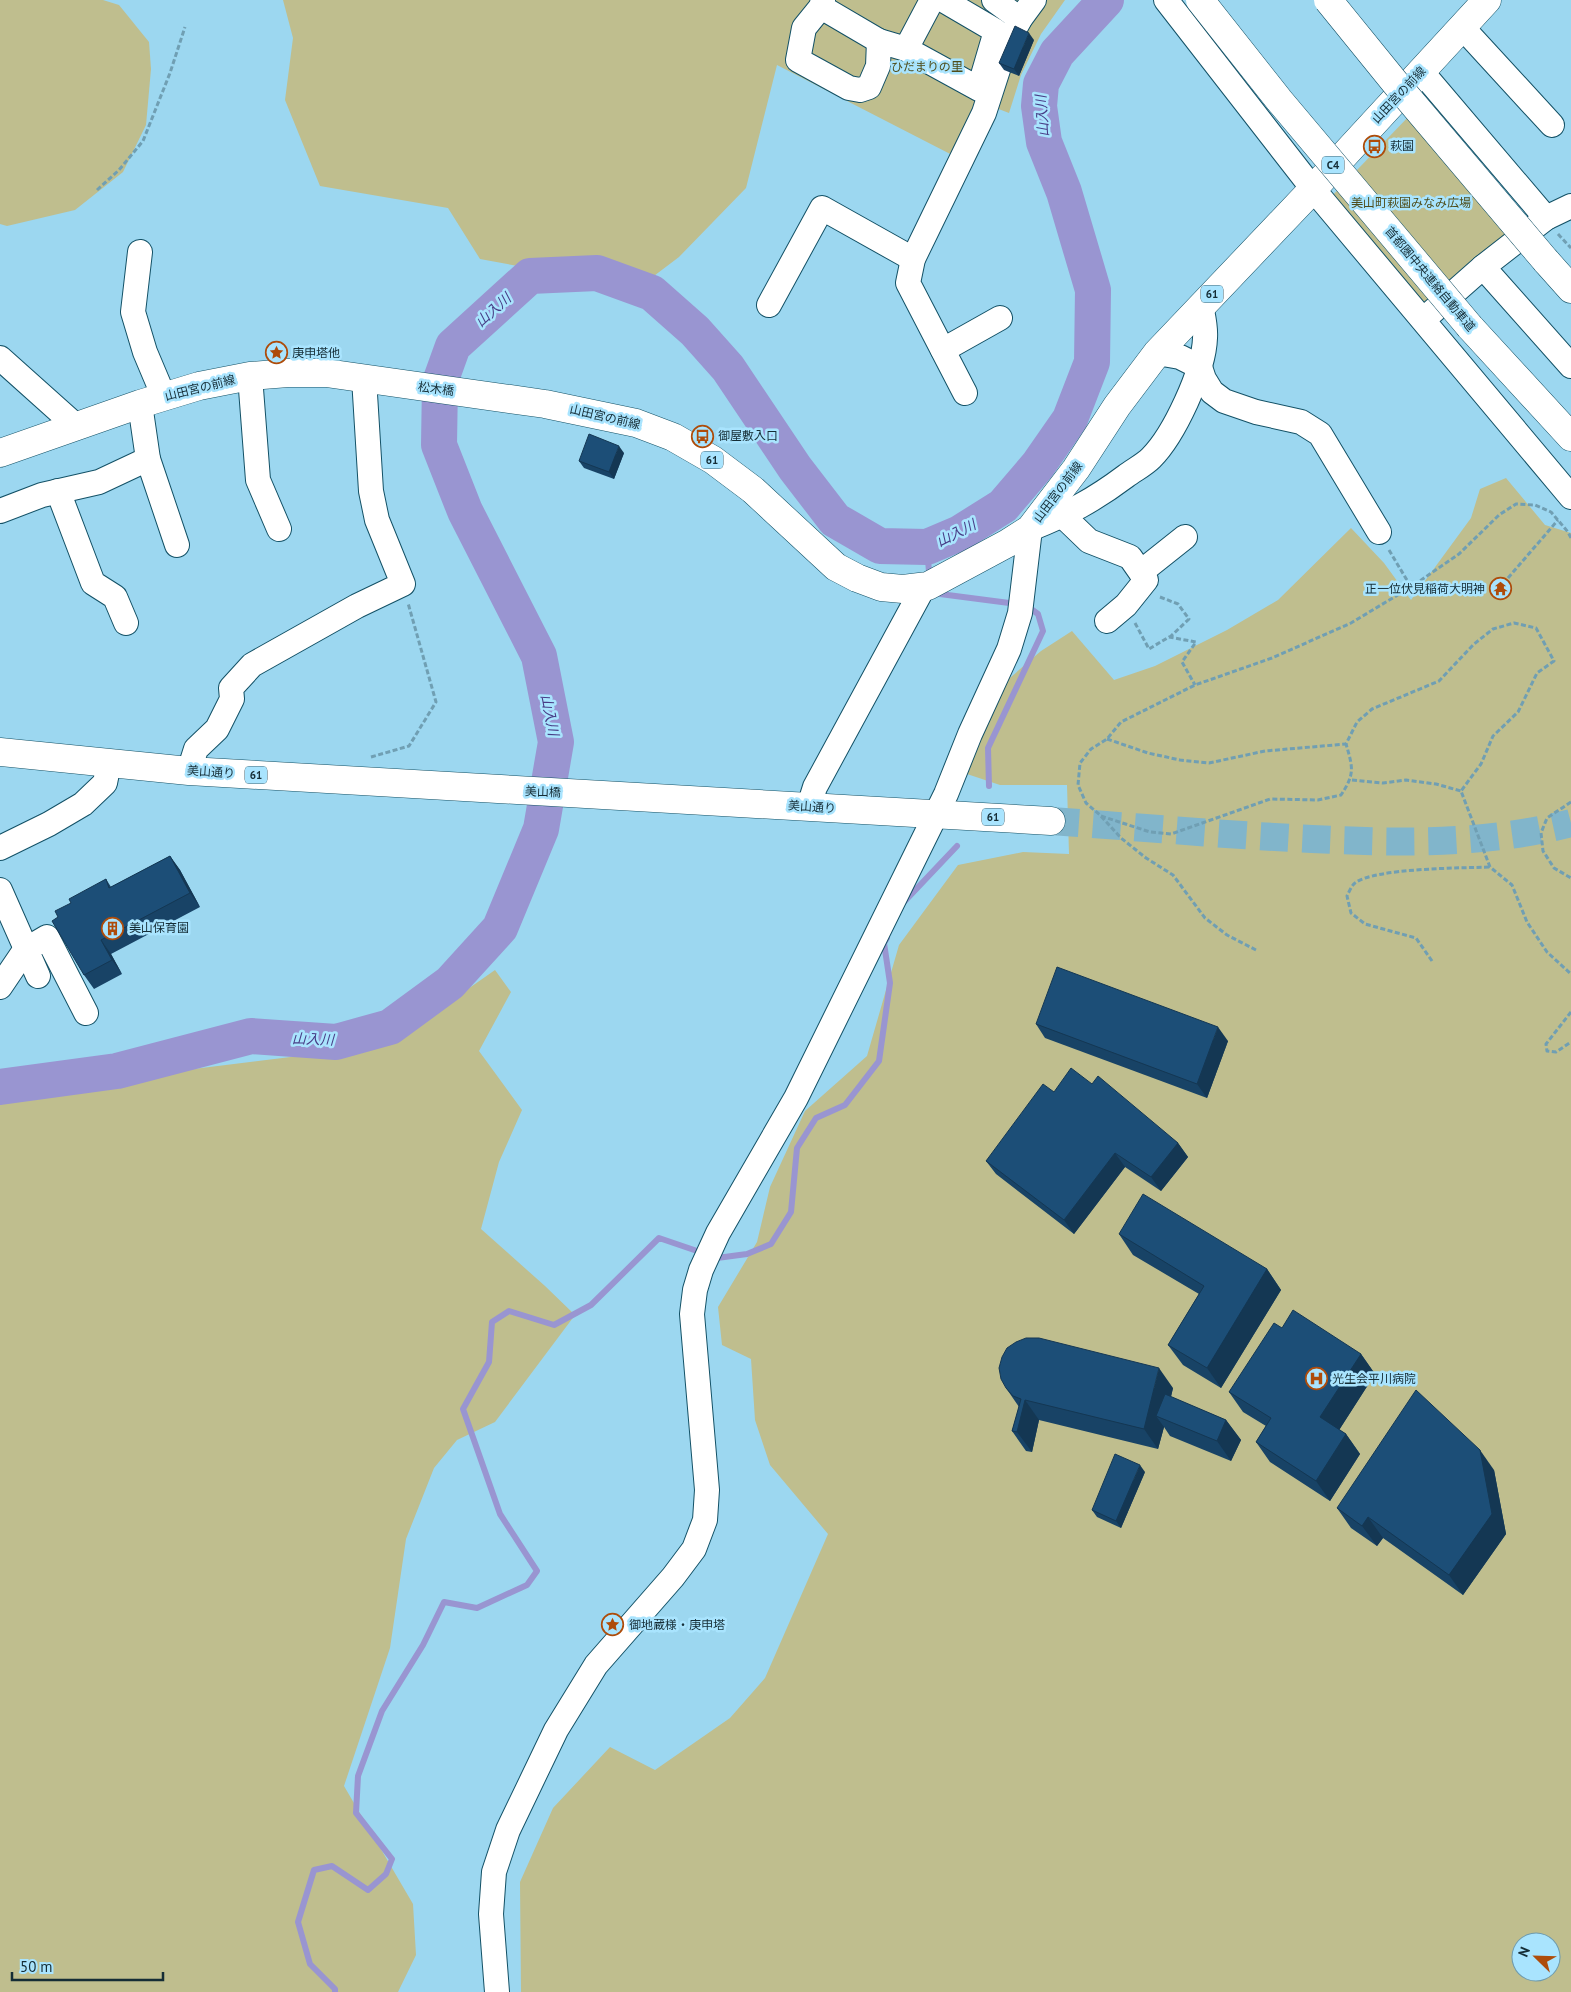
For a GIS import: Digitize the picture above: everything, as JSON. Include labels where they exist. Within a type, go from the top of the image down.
[{"type":"main road","name":"首都圏中央連絡自動車道","points":[[1200,0],[1280,100],[1470,327],[1571,437]]},
{"type":"main road","points":[[1328,0],[1397,85],[1571,288]]},
{"type":"main road","name":"山田宮の前線","points":[[463,393],[545,404],[590,413],[636,423],[673,437],[713,460],[753,490],[836,567],[880,587],[903,589],[930,585],[1008,543],[1030,528],[1076,469],[1117,406],[1157,352],[1313,189],[1487,0]]},
{"type":"main road","name":"山田宮の前線","points":[[0,453],[199,386],[250,376],[326,373],[409,385]]},
{"type":"main road","name":"松木橋","points":[[409,385],[463,393]]},
{"type":"main road","name":"美山通り","points":[[0,752],[189,770],[513,790]]},
{"type":"main road","name":"美山橋","points":[[513,790],[573,793]]},
{"type":"main road","name":"美山通り","points":[[573,793],[1051,821]]},
{"type":"street","points":[[906,49],[932,0]]},
{"type":"street","points":[[943,0],[996,31],[979,89],[956,147]]},
{"type":"street","points":[[994,0],[1020,19]]},
{"type":"street","points":[[965,393],[908,284],[913,259],[984,113],[1006,45],[1020,19],[1034,0]]},
{"type":"street","points":[[1166,0],[1313,189],[1571,497]]},
{"type":"street","points":[[878,41],[878,66],[869,87],[860,90],[849,88],[798,60],[804,28],[822,4],[878,41],[906,49],[979,89]]},
{"type":"street","points":[[1462,27],[1552,126]]},
{"type":"street","points":[[1421,71],[1546,218]]},
{"type":"street","points":[[1424,320],[1483,267],[1546,218],[1571,206]]},
{"type":"street","points":[[770,305],[822,208],[913,259]]},
{"type":"street","points":[[139,262],[133,312],[145,352],[152,401],[148,459],[177,545]]},
{"type":"street","points":[[1483,267],[1571,366]]},
{"type":"street","name":"61","points":[[1030,528],[1063,516],[1099,496],[1151,458],[1170,433],[1200,367],[1205,340],[1201,304]]},
{"type":"street","points":[[943,350],[1000,318]]},
{"type":"street","points":[[1157,352],[1180,357],[1200,367],[1212,392],[1224,401],[1256,412],[1301,422],[1320,434],[1379,532]]},
{"type":"street","points":[[0,358],[76,426]]},
{"type":"street","points":[[250,376],[258,480],[279,529]]},
{"type":"street","points":[[189,770],[196,749],[217,729],[225,714],[232,700],[231,688],[252,665],[357,606],[403,584],[377,520],[371,491],[364,378]]},
{"type":"street","points":[[0,511],[42,495],[99,482],[148,459]]},
{"type":"street","points":[[58,491],[93,583],[115,597],[126,623]]},
{"type":"street","points":[[1063,516],[1089,541],[1130,557],[1144,576]]},
{"type":"street","points":[[497,1992],[491,1914],[494,1872],[508,1830],[556,1730],[596,1665],[673,1577],[694,1549],[705,1520],[707,1490],[692,1314],[694,1290],[714,1242],[796,1098],[935,814],[1009,650],[1021,605],[1030,528]]},
{"type":"street","points":[[1107,621],[1126,606],[1144,576],[1185,537]]},
{"type":"street","points":[[809,806],[815,787],[930,585]]},
{"type":"street","points":[[0,848],[49,824],[83,804],[105,783],[109,763]]},
{"type":"street","points":[[0,890],[38,976]]},
{"type":"street","points":[[0,987],[25,950],[47,937],[86,1013]]},
{"type":"path","points":[[97,190],[119,170],[143,141],[170,73],[185,27]]},
{"type":"path","points":[[1256,950],[1227,935],[1205,918],[1173,875],[1146,858],[1121,838],[1086,803],[1078,785],[1080,763],[1091,749],[1107,739],[1121,722],[1195,685],[1272,658],[1351,622],[1410,587],[1459,554],[1499,515],[1516,504],[1535,505],[1550,512],[1571,538]]},
{"type":"path","points":[[1508,578],[1558,520]]},
{"type":"path","points":[[1398,567],[1410,587]]},
{"type":"path","points":[[1139,630],[1149,649],[1169,637],[1189,619],[1178,604],[1159,597],[1144,576]]},
{"type":"path","points":[[366,758],[409,746],[436,702],[403,584]]},
{"type":"path","points":[[1100,815],[1150,832],[1171,834],[1270,799],[1318,800],[1341,795],[1352,780],[1352,763],[1346,744],[1357,722],[1372,709],[1439,681],[1474,644],[1493,629],[1514,623],[1536,628],[1554,661],[1537,673],[1518,712],[1493,736],[1481,764],[1461,791]]},
{"type":"path","points":[[1169,637],[1196,642],[1182,662],[1195,685]]},
{"type":"path","points":[[1107,739],[1148,753],[1180,760],[1209,763],[1265,751],[1346,744]]},
{"type":"path","points":[[1352,780],[1383,783],[1414,781],[1436,784],[1461,791]]},
{"type":"path","points":[[1461,791],[1490,867],[1512,885],[1527,922],[1547,952],[1571,974]]},
{"type":"path","points":[[1571,802],[1547,818],[1541,833],[1543,851],[1554,868],[1571,878]]},
{"type":"path","points":[[1432,961],[1416,938],[1365,924],[1351,912],[1347,896],[1354,883],[1375,874],[1440,868],[1490,867]]},
{"type":"path","points":[[1571,1012],[1546,1044],[1547,1051],[1556,1052],[1571,1042]]},
{"type":"green space","points":[[0,0],[103,0],[119,5],[149,42],[151,69],[146,125],[123,172],[75,210],[7,226],[0,224]]},
{"type":"green space","name":"ひだまりの里","points":[[283,0],[1065,0],[1041,34],[1021,75],[1009,113],[983,103],[958,158],[777,65],[746,188],[679,257],[638,288],[480,259],[448,208],[320,186],[285,100],[293,38]]},
{"type":"green space","name":"美山町萩園みなみ広場","points":[[1413,112],[1510,230],[1424,308],[1329,199]]},
{"type":"green space","points":[[1506,478],[1545,525],[1571,533],[1571,1992],[521,1992],[520,1882],[553,1808],[610,1747],[655,1770],[730,1718],[765,1678],[828,1534],[770,1465],[755,1420],[751,1359],[722,1345],[718,1307],[757,1242],[770,1187],[805,1111],[867,1056],[899,945],[958,865],[1023,852],[1069,854],[1067,785],[1000,785],[967,774],[1004,683],[1041,651],[1072,631],[1114,680],[1155,666],[1227,630],[1278,600],[1351,528],[1384,563],[1411,600],[1471,518],[1480,489]]},
{"type":"green space","points":[[495,970],[511,992],[479,1051],[522,1110],[499,1162],[481,1229],[575,1315],[495,1422],[457,1440],[434,1468],[406,1539],[390,1648],[344,1786],[413,1904],[416,1955],[398,1992],[0,1992],[0,1093],[388,1045]]},
{"type":"building","points":[[1015,26],[1029,33],[1014,69],[999,63]]},
{"type":"building","points":[[589,434],[619,446],[609,472],[579,461]]},
{"type":"building","name":"美山保育園","points":[[170,856],[190,893],[101,940],[112,960],[84,975],[52,921],[58,917],[55,911],[71,903],[69,899],[106,879],[109,888]]},
{"type":"building","points":[[1057,967],[1218,1027],[1197,1084],[1036,1024]]},
{"type":"building","points":[[1071,1068],[1092,1084],[1098,1076],[1178,1143],[1151,1177],[1115,1153],[1064,1220],[986,1161],[1043,1084],[1054,1092]]},
{"type":"building","points":[[1143,1194],[1267,1269],[1207,1368],[1168,1345],[1204,1286],[1119,1234]]},
{"type":"building","points":[[1293,1310],[1361,1354],[1320,1417],[1346,1434],[1316,1481],[1256,1442],[1271,1418],[1229,1392],[1274,1323],[1282,1328]]},
{"type":"building","points":[[1026,1338],[1039,1338],[1159,1368],[1144,1429],[1025,1400],[1017,1432],[1012,1431],[1021,1399],[1013,1396],[1006,1388],[1001,1379],[999,1368],[1007,1348]]},
{"type":"building","points":[[1416,1390],[1480,1450],[1492,1514],[1449,1575],[1368,1517],[1362,1526],[1337,1508]]},
{"type":"building","points":[[1165,1394],[1226,1420],[1217,1441],[1156,1416]]},
{"type":"building","points":[[1115,1454],[1140,1465],[1116,1521],[1092,1510]]},
{"type":"waterway","name":"山入川","points":[[0,1087],[117,1071],[251,1036],[336,1042],[390,1027],[450,983],[500,928],[541,829],[556,742],[539,656],[465,511],[439,445],[440,382],[453,346],[530,276],[597,273],[652,293],[695,331],[728,368],[795,468],[835,520],[880,546],[927,547],[960,533],[1003,506],[1038,465],[1070,419],[1092,362],[1093,290],[1064,192],[1044,142],[1039,106],[1041,84],[1057,53],[1106,0]]},
{"type":"waterway","points":[[927,547],[931,576]]},
{"type":"waterway","points":[[938,590],[940,594],[1017,604]]},
{"type":"waterway","points":[[989,786],[988,748],[1043,631],[1038,614],[1027,606]]},
{"type":"waterway","points":[[904,902],[957,846]]},
{"type":"waterway","points":[[713,1256],[717,1258],[747,1254],[771,1244],[791,1212],[797,1148],[816,1118],[845,1105],[879,1061],[890,983],[884,943],[887,938]]},
{"type":"waterway","points":[[335,1992],[335,1989],[310,1964],[298,1922],[314,1870],[332,1866],[368,1890],[386,1874],[392,1859],[356,1813],[358,1776],[382,1711],[423,1645],[444,1602],[477,1608],[527,1585],[537,1571],[500,1514],[463,1409],[489,1362],[492,1322],[509,1311],[554,1325],[591,1305],[659,1238],[703,1253]]},
{"type":"tunnel","points":[[1051,821],[1279,837],[1409,841],[1474,839],[1539,830],[1571,823]]},
{"type":"place","name":"萩園","points":[[1374,146]]},
{"type":"place","name":"庚申塔他","points":[[276,353]]},
{"type":"place","name":"御屋敷入口","points":[[702,436]]},
{"type":"place","name":"正一位伏見稲荷大明神","points":[[1501,589]]},
{"type":"place","name":"美山保育園","points":[[113,928]]},
{"type":"place","name":"光生会平川病院","points":[[1316,1379]]},
{"type":"place","name":"御地蔵様・庚申塔","points":[[613,1625]]}]
